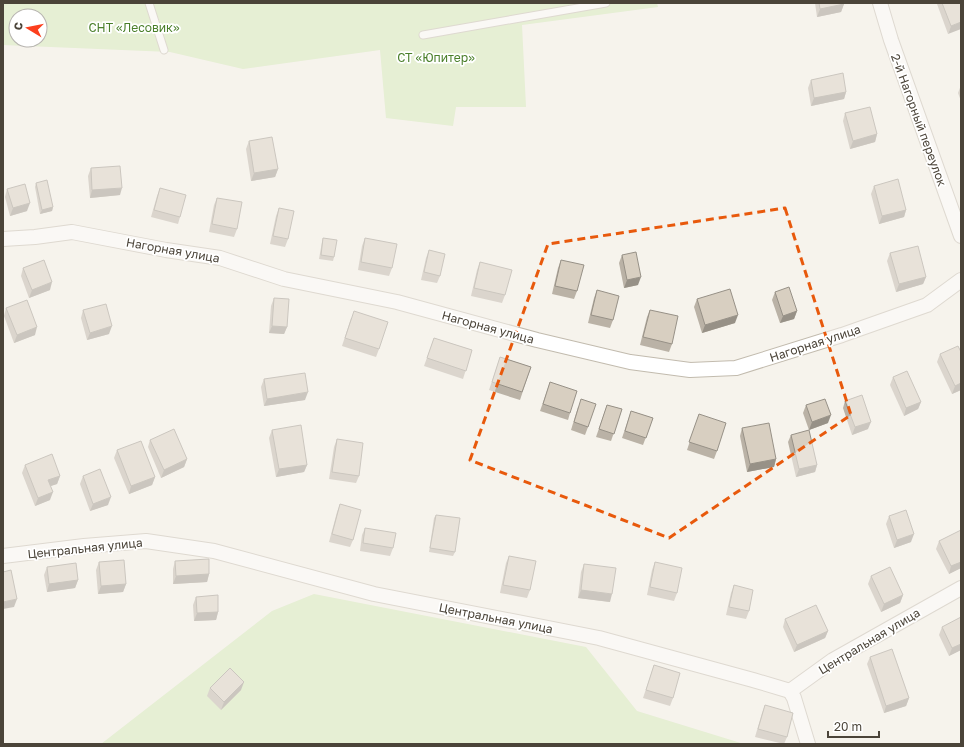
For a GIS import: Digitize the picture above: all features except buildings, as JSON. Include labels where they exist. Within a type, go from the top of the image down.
[{"type":"street","name":"2-й Нагорный переулок","points":[[880,3],[891,40],[961,236]]},
{"type":"street","name":"Нагорная улица","points":[[3,239],[35,237],[72,232],[166,250],[220,258],[284,279],[397,302],[537,340],[630,362],[690,370],[736,368],[842,334],[927,305],[961,280]]},
{"type":"street","name":"Центральная улица","points":[[3,556],[84,546],[146,541],[214,551],[374,594],[599,638],[790,691],[833,660],[961,588]]},
{"type":"street","points":[[790,691],[794,698],[808,744]]},
{"type":"lane","points":[[149,3],[164,50]]},
{"type":"lane","points":[[423,35],[606,3]]},
{"type":"highlighted area","points":[[785,208],[851,415],[669,538],[470,460],[548,244]]},
{"type":"green space","name":"СТ «Юпитер»","points":[[3,3],[657,3],[658,7],[522,25],[526,107],[456,107],[453,126],[386,118],[380,50],[243,69],[170,52],[48,47],[48,8],[8,8],[8,45],[3,45]]},
{"type":"green space","points":[[314,594],[586,647],[637,711],[744,744],[101,744],[272,611]]},
{"type":"park label","name":"СНТ «Лесовик»","points":[[134,27]]}]
